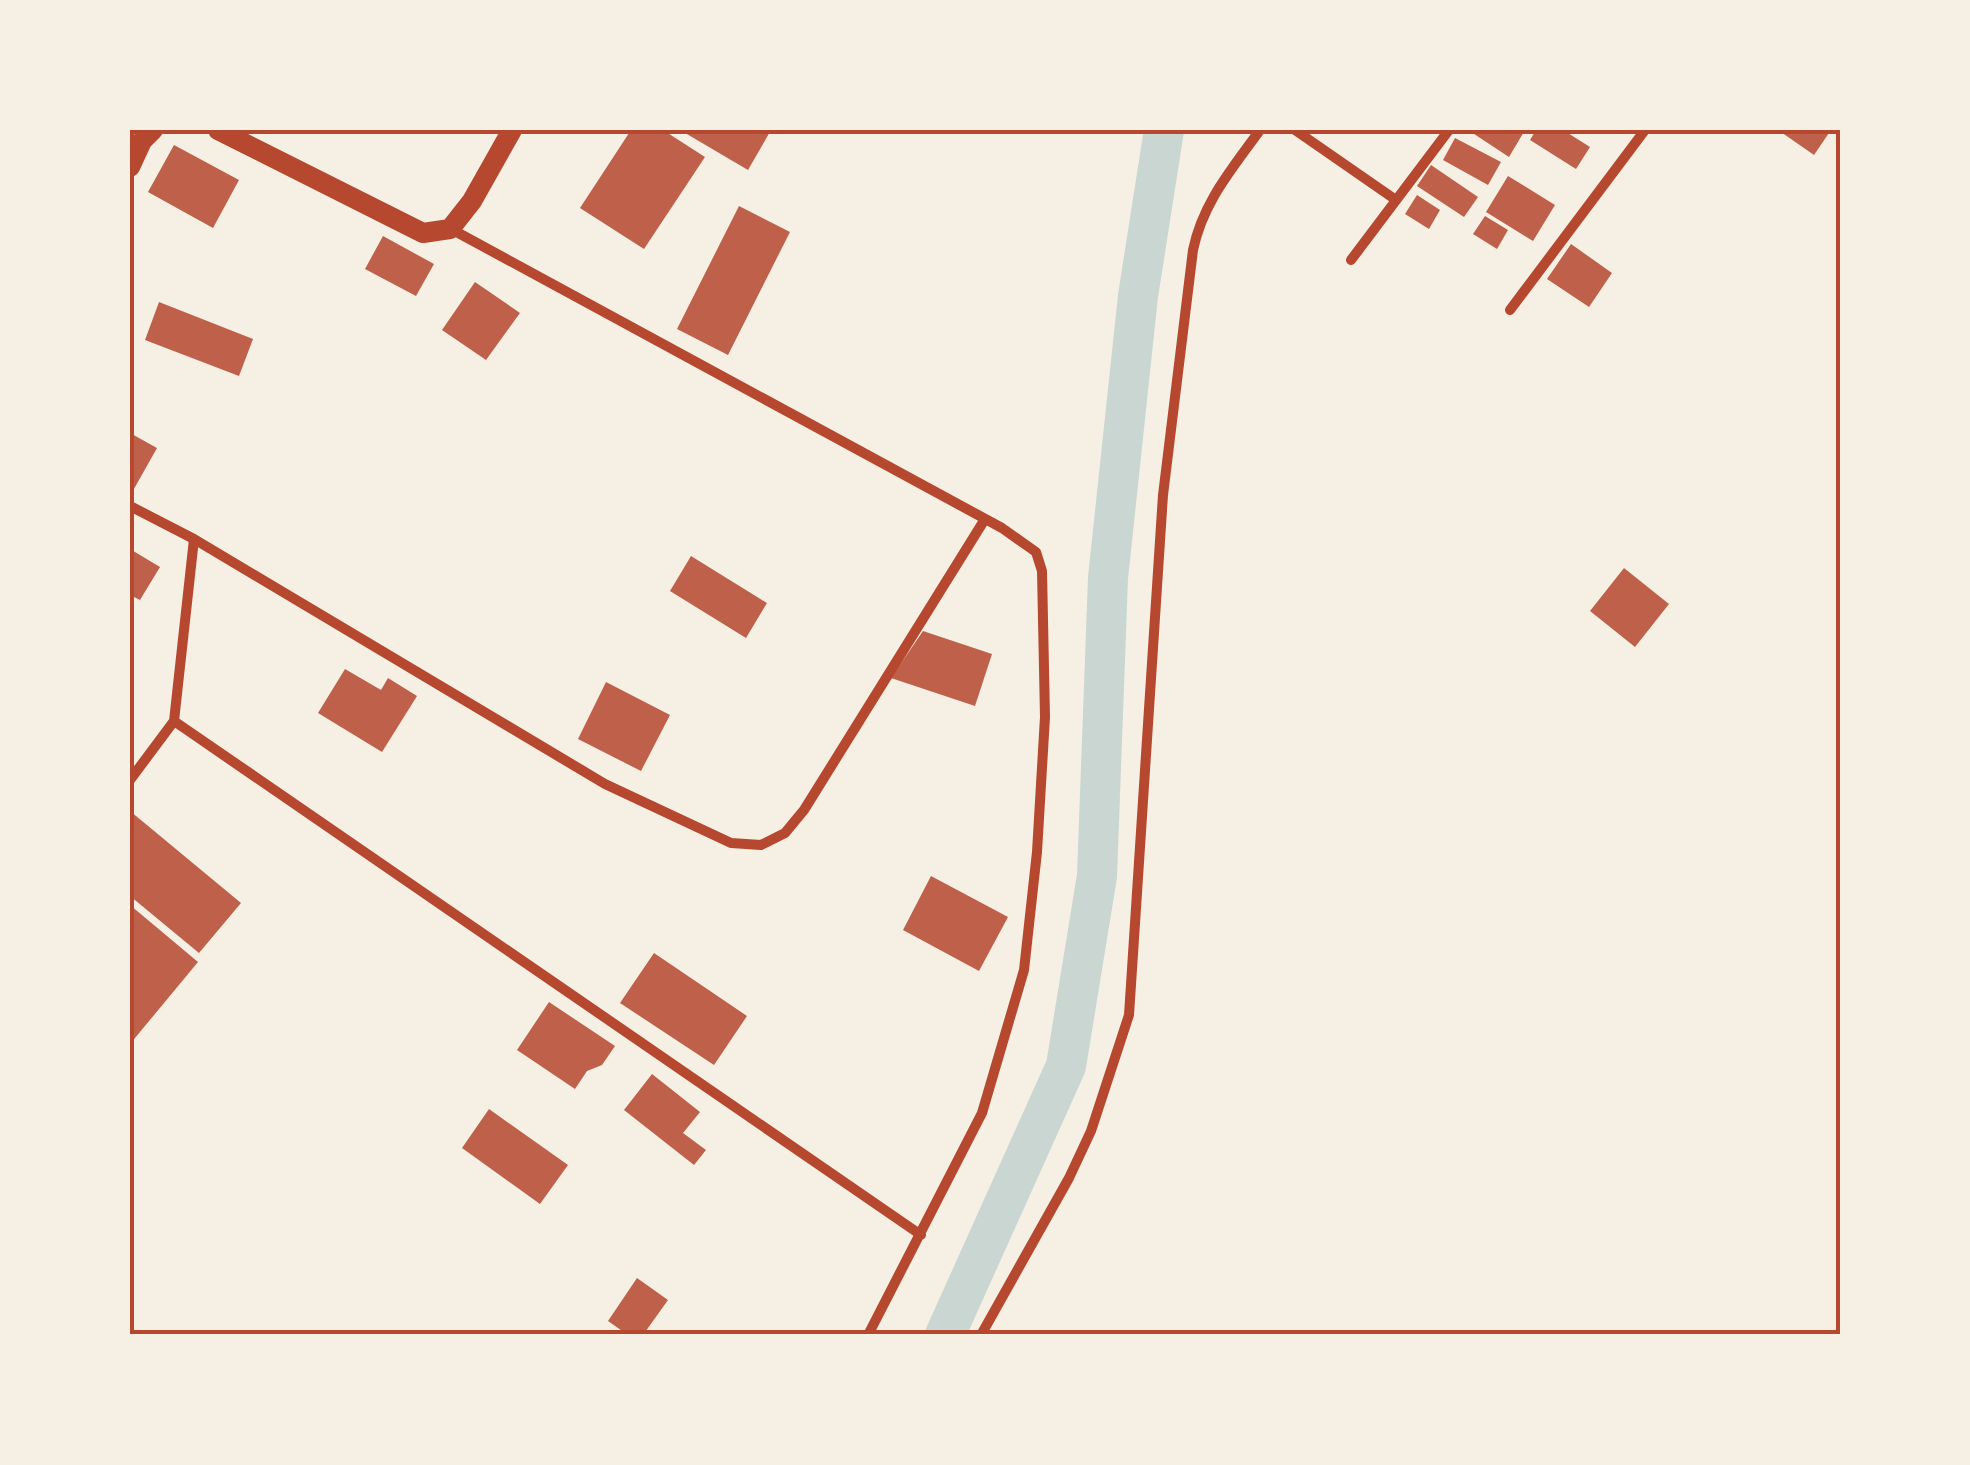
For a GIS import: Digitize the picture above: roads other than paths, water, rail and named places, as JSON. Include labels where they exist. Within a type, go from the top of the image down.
[{"type":"main road","points":[[130,167],[142,141],[153,130]]},
{"type":"main road","points":[[218,130],[423,233],[450,228],[472,202],[512,130]]},
{"type":"street","points":[[981,1335],[1070,1178],[1091,1131],[1130,1015],[1163,495],[1193,250],[1199,222],[1213,195],[1260,130]]},
{"type":"street","points":[[1295,130],[1396,200]]},
{"type":"street","points":[[1351,260],[1449,130]]},
{"type":"street","points":[[1510,310],[1645,130]]},
{"type":"street","points":[[450,228],[984,519],[1036,552],[1042,571],[1045,717],[1037,852],[1024,970],[982,1113],[868,1335]]},
{"type":"street","points":[[130,506],[194,539],[606,784],[731,843],[761,845],[784,833],[804,810],[984,519]]},
{"type":"street","points":[[130,780],[174,720],[194,539]]},
{"type":"street","points":[[174,720],[921,1236]]},
{"type":"waterway","points":[[945,1335],[1066,1066],[1097,876],[1108,578],[1138,296],[1164,130]]}]
